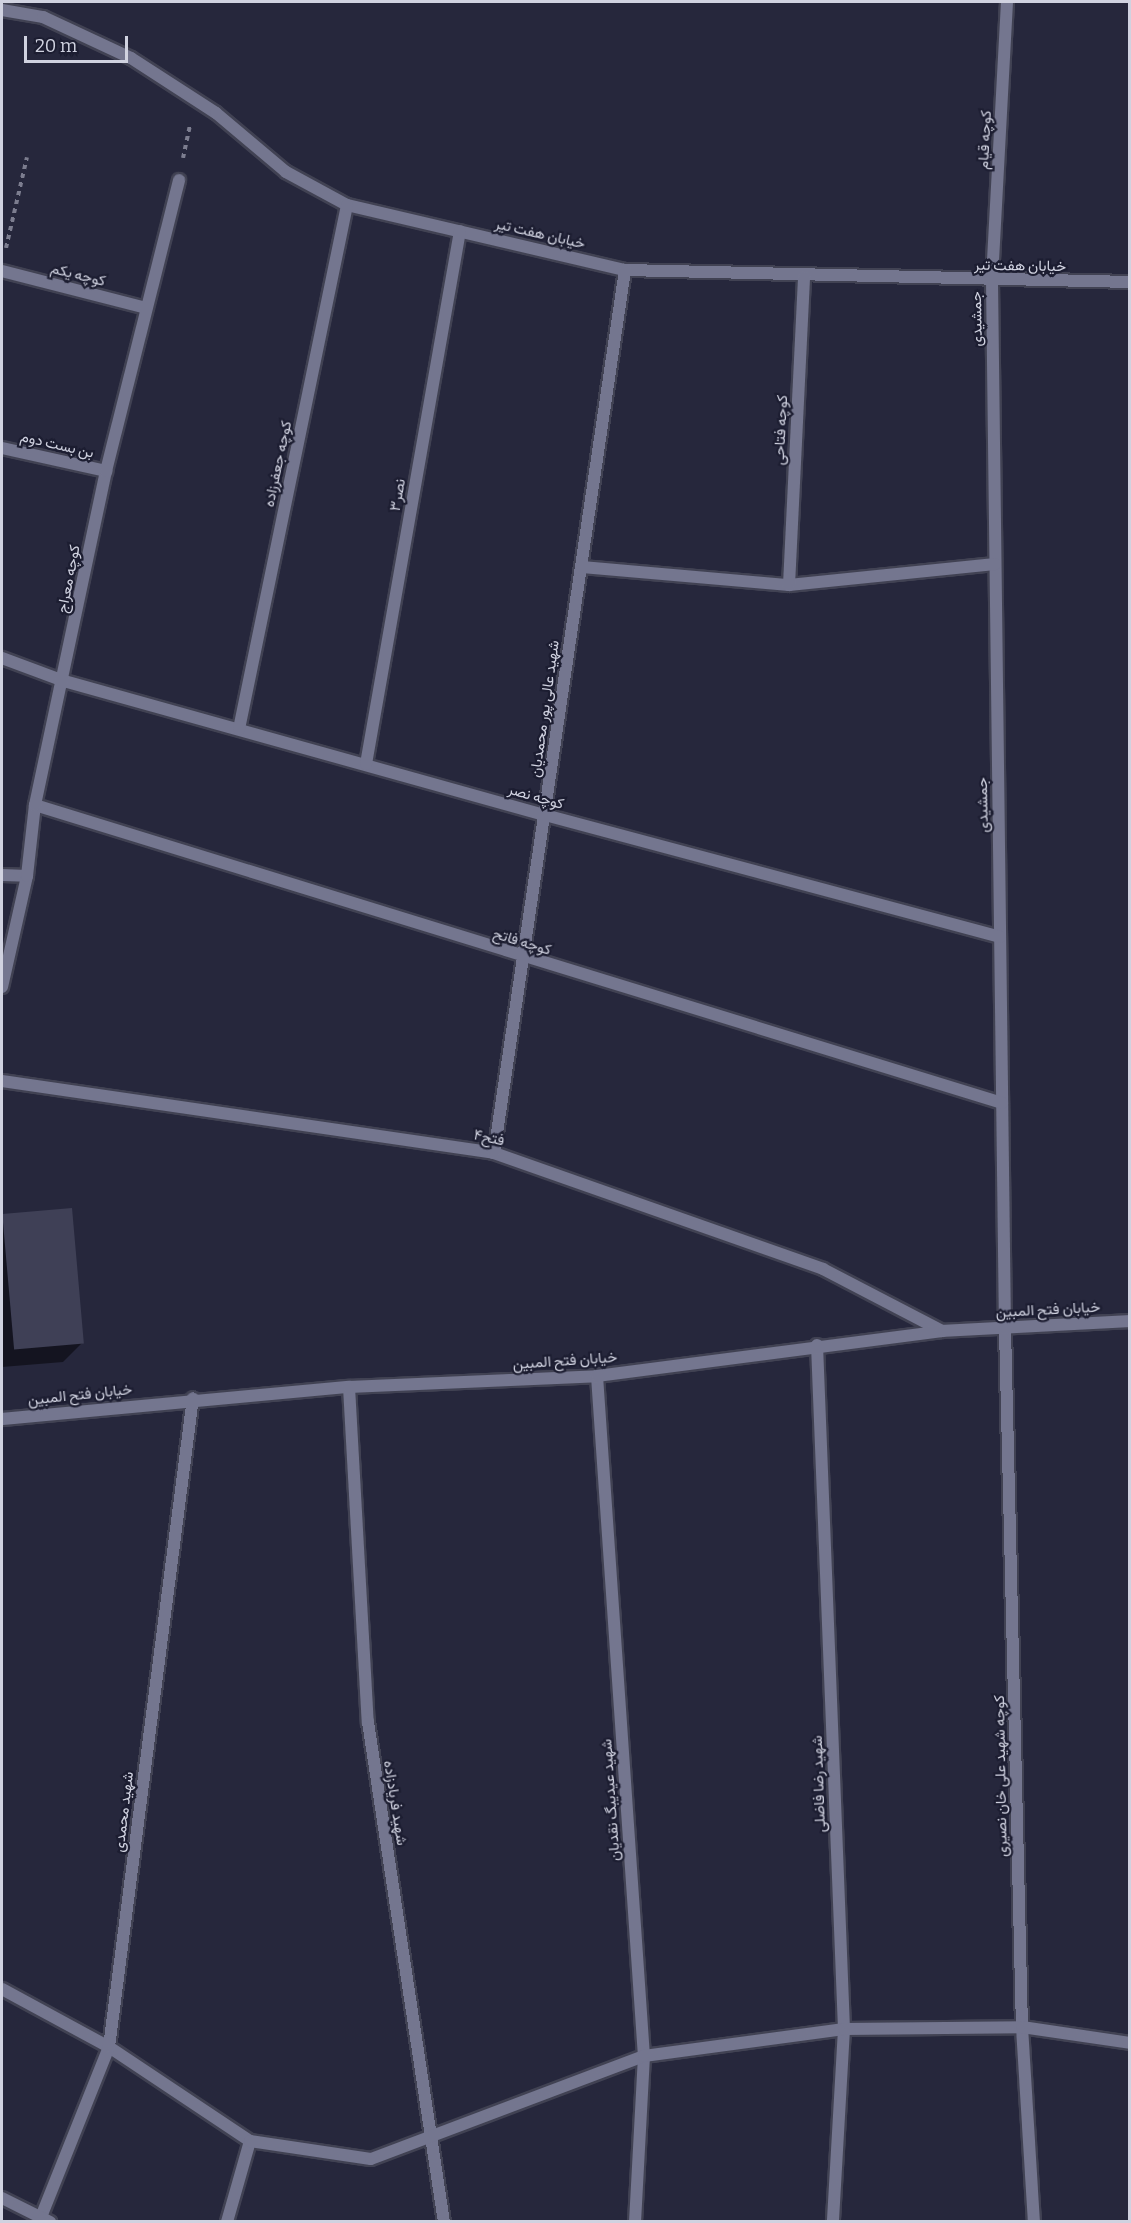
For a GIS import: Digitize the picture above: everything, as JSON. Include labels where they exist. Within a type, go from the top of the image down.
[{"type":"street","name":"کوچه قیام","points":[[992,281],[1007,2]]},
{"type":"street","name":"خیابان هفت تیر","points":[[2,10],[43,18],[131,58],[195,99],[285,172],[347,205],[625,270],[804,277],[1130,282]]},
{"type":"street","name":"کوچه معراج","points":[[2,987],[27,876],[35,805],[64,681],[106,471],[179,180]]},
{"type":"street","name":"کوچه جعفرزاده","points":[[239,729],[347,205]]},
{"type":"street","name":"نصر۳","points":[[366,764],[460,231]]},
{"type":"street","name":"شهید عالی پور محمدیان","points":[[494,1153],[625,270]]},
{"type":"street","name":"کوچه یکم","points":[[2,271],[146,308]]},
{"type":"street","name":"کوچه فتاحی","points":[[789,585],[804,277]]},
{"type":"street","name":"جمشیدی","points":[[992,281],[1005,1329]]},
{"type":"street","name":"بن بست دوم","points":[[2,448],[106,471]]},
{"type":"street","points":[[582,567],[789,585],[995,564]]},
{"type":"street","name":"کوچه نصر","points":[[2,658],[64,681],[545,815],[1000,937]]},
{"type":"street","name":"کوچه فاتح","points":[[35,805],[524,958],[1002,1103]]},
{"type":"street","points":[[2,875],[27,876]]},
{"type":"street","name":"فتح۴","points":[[2,1081],[494,1153],[823,1269],[942,1331]]},
{"type":"street","name":"خیابان فتح المبین","points":[[2,1419],[193,1398],[349,1386],[597,1376],[817,1345],[942,1331],[1130,1321]]},
{"type":"street","name":"کوچه شهید علی خان نصیری","points":[[1005,1329],[1022,2028],[1035,2222]]},
{"type":"street","name":"شهید رضا فاضلی","points":[[817,1345],[844,2029],[833,2222]]},
{"type":"street","name":"شهید عیدیبگ نقدیان","points":[[597,1376],[644,2056],[635,2222]]},
{"type":"street","name":"شهید فریادزاده","points":[[349,1386],[368,1722],[444,2222]]},
{"type":"street","name":"شهید محمدی","points":[[45,2219],[109,2047],[193,1398]]},
{"type":"street","points":[[2,1989],[109,2047],[250,2141],[371,2159],[644,2056],[844,2029],[1022,2028],[1130,2043]]},
{"type":"street","points":[[227,2222],[250,2141]]},
{"type":"street","points":[[2,2198],[45,2219]]},
{"type":"path","points":[[179,180],[195,99]]},
{"type":"path","points":[[5,253],[27,157]]},
{"type":"building","points":[[72,1208],[84,1343],[14,1350],[2,1214]]}]
